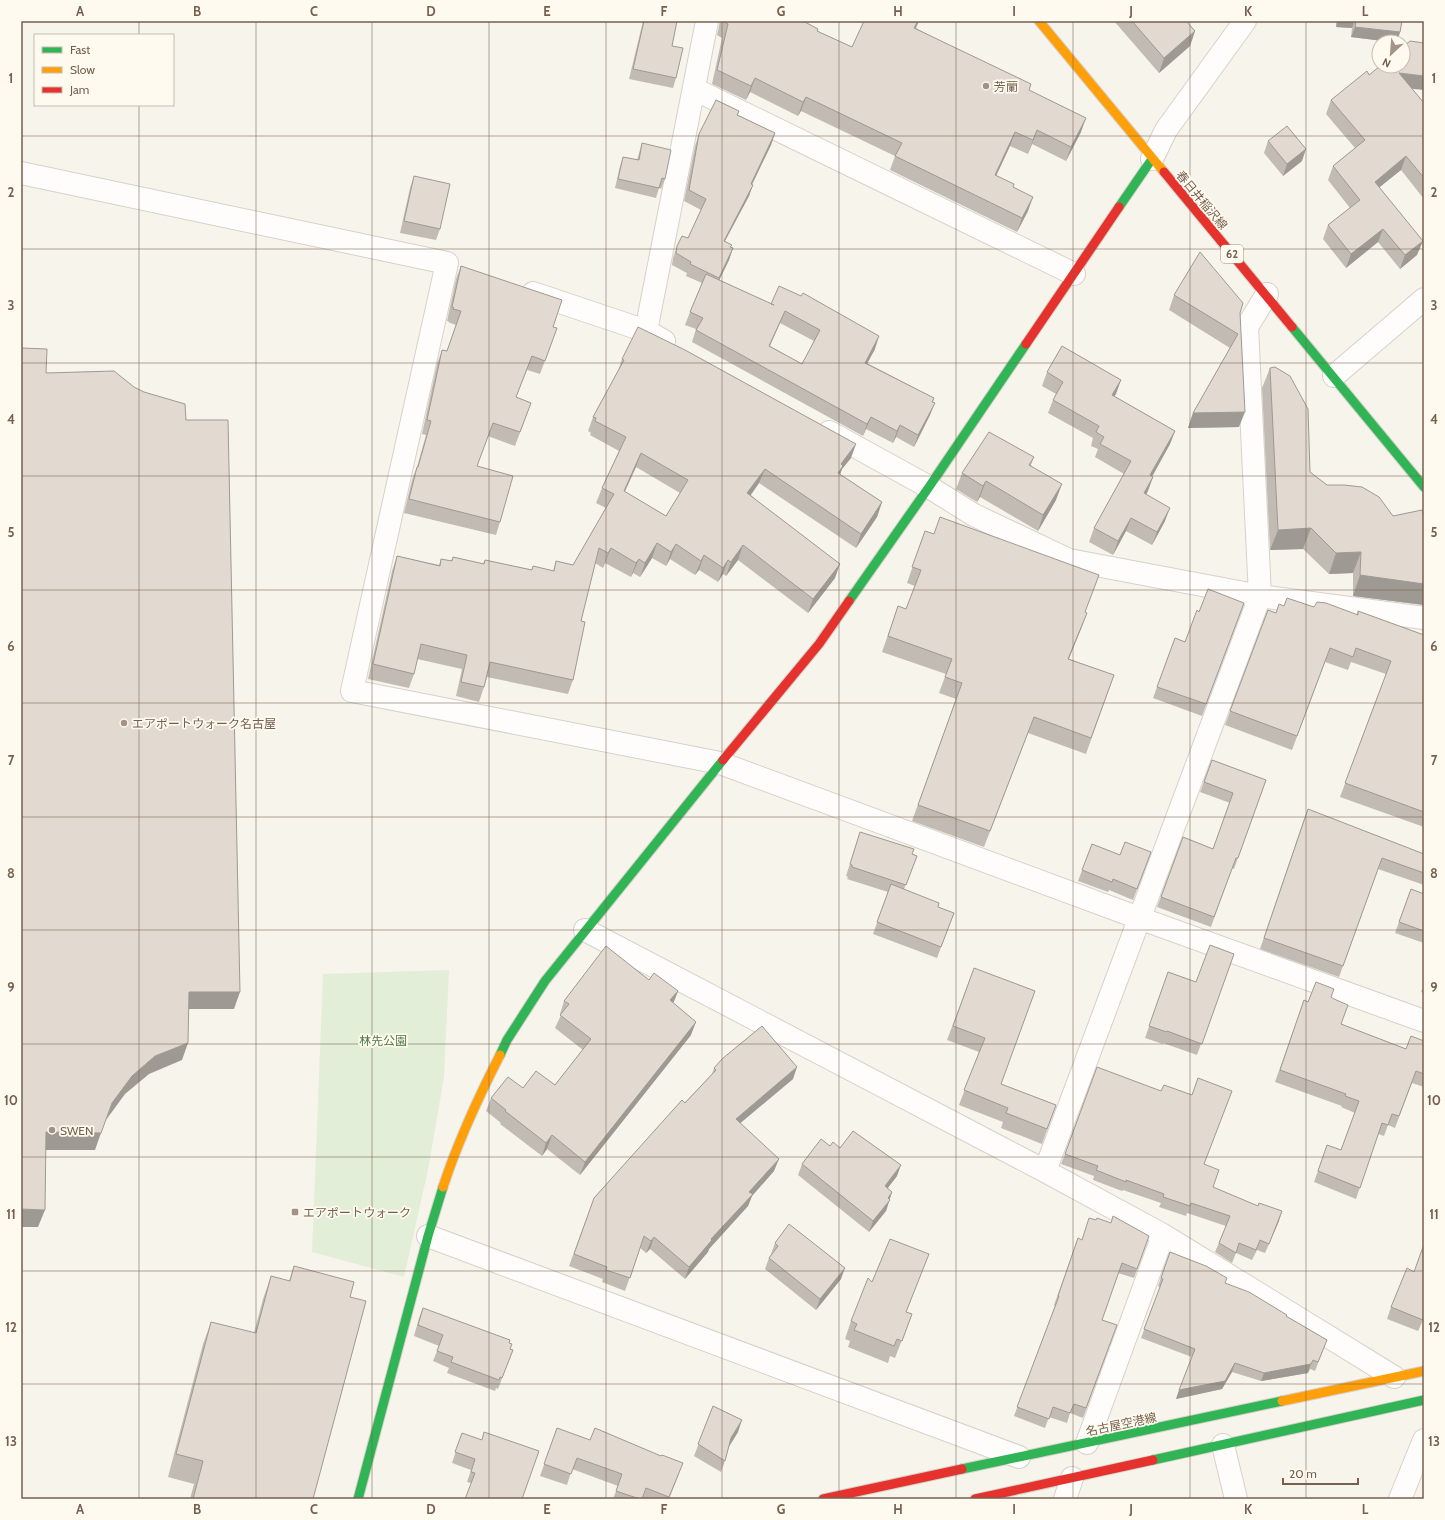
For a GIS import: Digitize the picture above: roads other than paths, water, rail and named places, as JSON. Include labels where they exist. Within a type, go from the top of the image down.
[{"type":"main road","name":"春日井稲沢線","points":[[1039,21],[1152,159],[1267,294],[1424,487]]},
{"type":"main road","points":[[358,1499],[428,1236],[450,1164],[474,1106],[507,1040],[544,981],[720,763],[819,644],[929,488],[1152,159]]},
{"type":"main road","name":"名古屋空港線","points":[[823,1499],[1424,1371]]},
{"type":"main road","points":[[976,1499],[1424,1400]]},
{"type":"street","points":[[646,331],[707,21]]},
{"type":"street","points":[[1152,159],[1166,130],[1245,21]]},
{"type":"street","points":[[694,89],[1074,274]]},
{"type":"street","points":[[21,173],[447,263],[469,271]]},
{"type":"street","points":[[447,263],[352,691],[720,763],[1139,918],[1424,1021]]},
{"type":"street","points":[[513,286],[646,331],[680,350]]},
{"type":"street","points":[[1044,1171],[1260,596],[1247,327],[1267,294]]},
{"type":"street","points":[[1334,376],[1424,298]]},
{"type":"street","points":[[812,422],[974,515],[1069,560],[1260,596],[1424,618]]},
{"type":"street","points":[[585,930],[1163,1235],[1394,1377]]},
{"type":"street","points":[[1087,1443],[1163,1235]]},
{"type":"street","points":[[428,1236],[1020,1457]]},
{"type":"street","points":[[1400,1499],[1424,1440]]},
{"type":"street","points":[[1223,1445],[1236,1499]]},
{"type":"street","points":[[1065,1499],[1072,1478]]},
{"type":"place","name":"芳蘭","points":[[986,86]]},
{"type":"place","name":"エアポートウォーク名古屋","points":[[124,723]]},
{"type":"place","name":"SWEN","points":[[52,1130]]},
{"type":"place","name":"エアポートウォーク","points":[[295,1212]]},
{"type":"park label","name":"林先公園","points":[[383,1040]]}]
